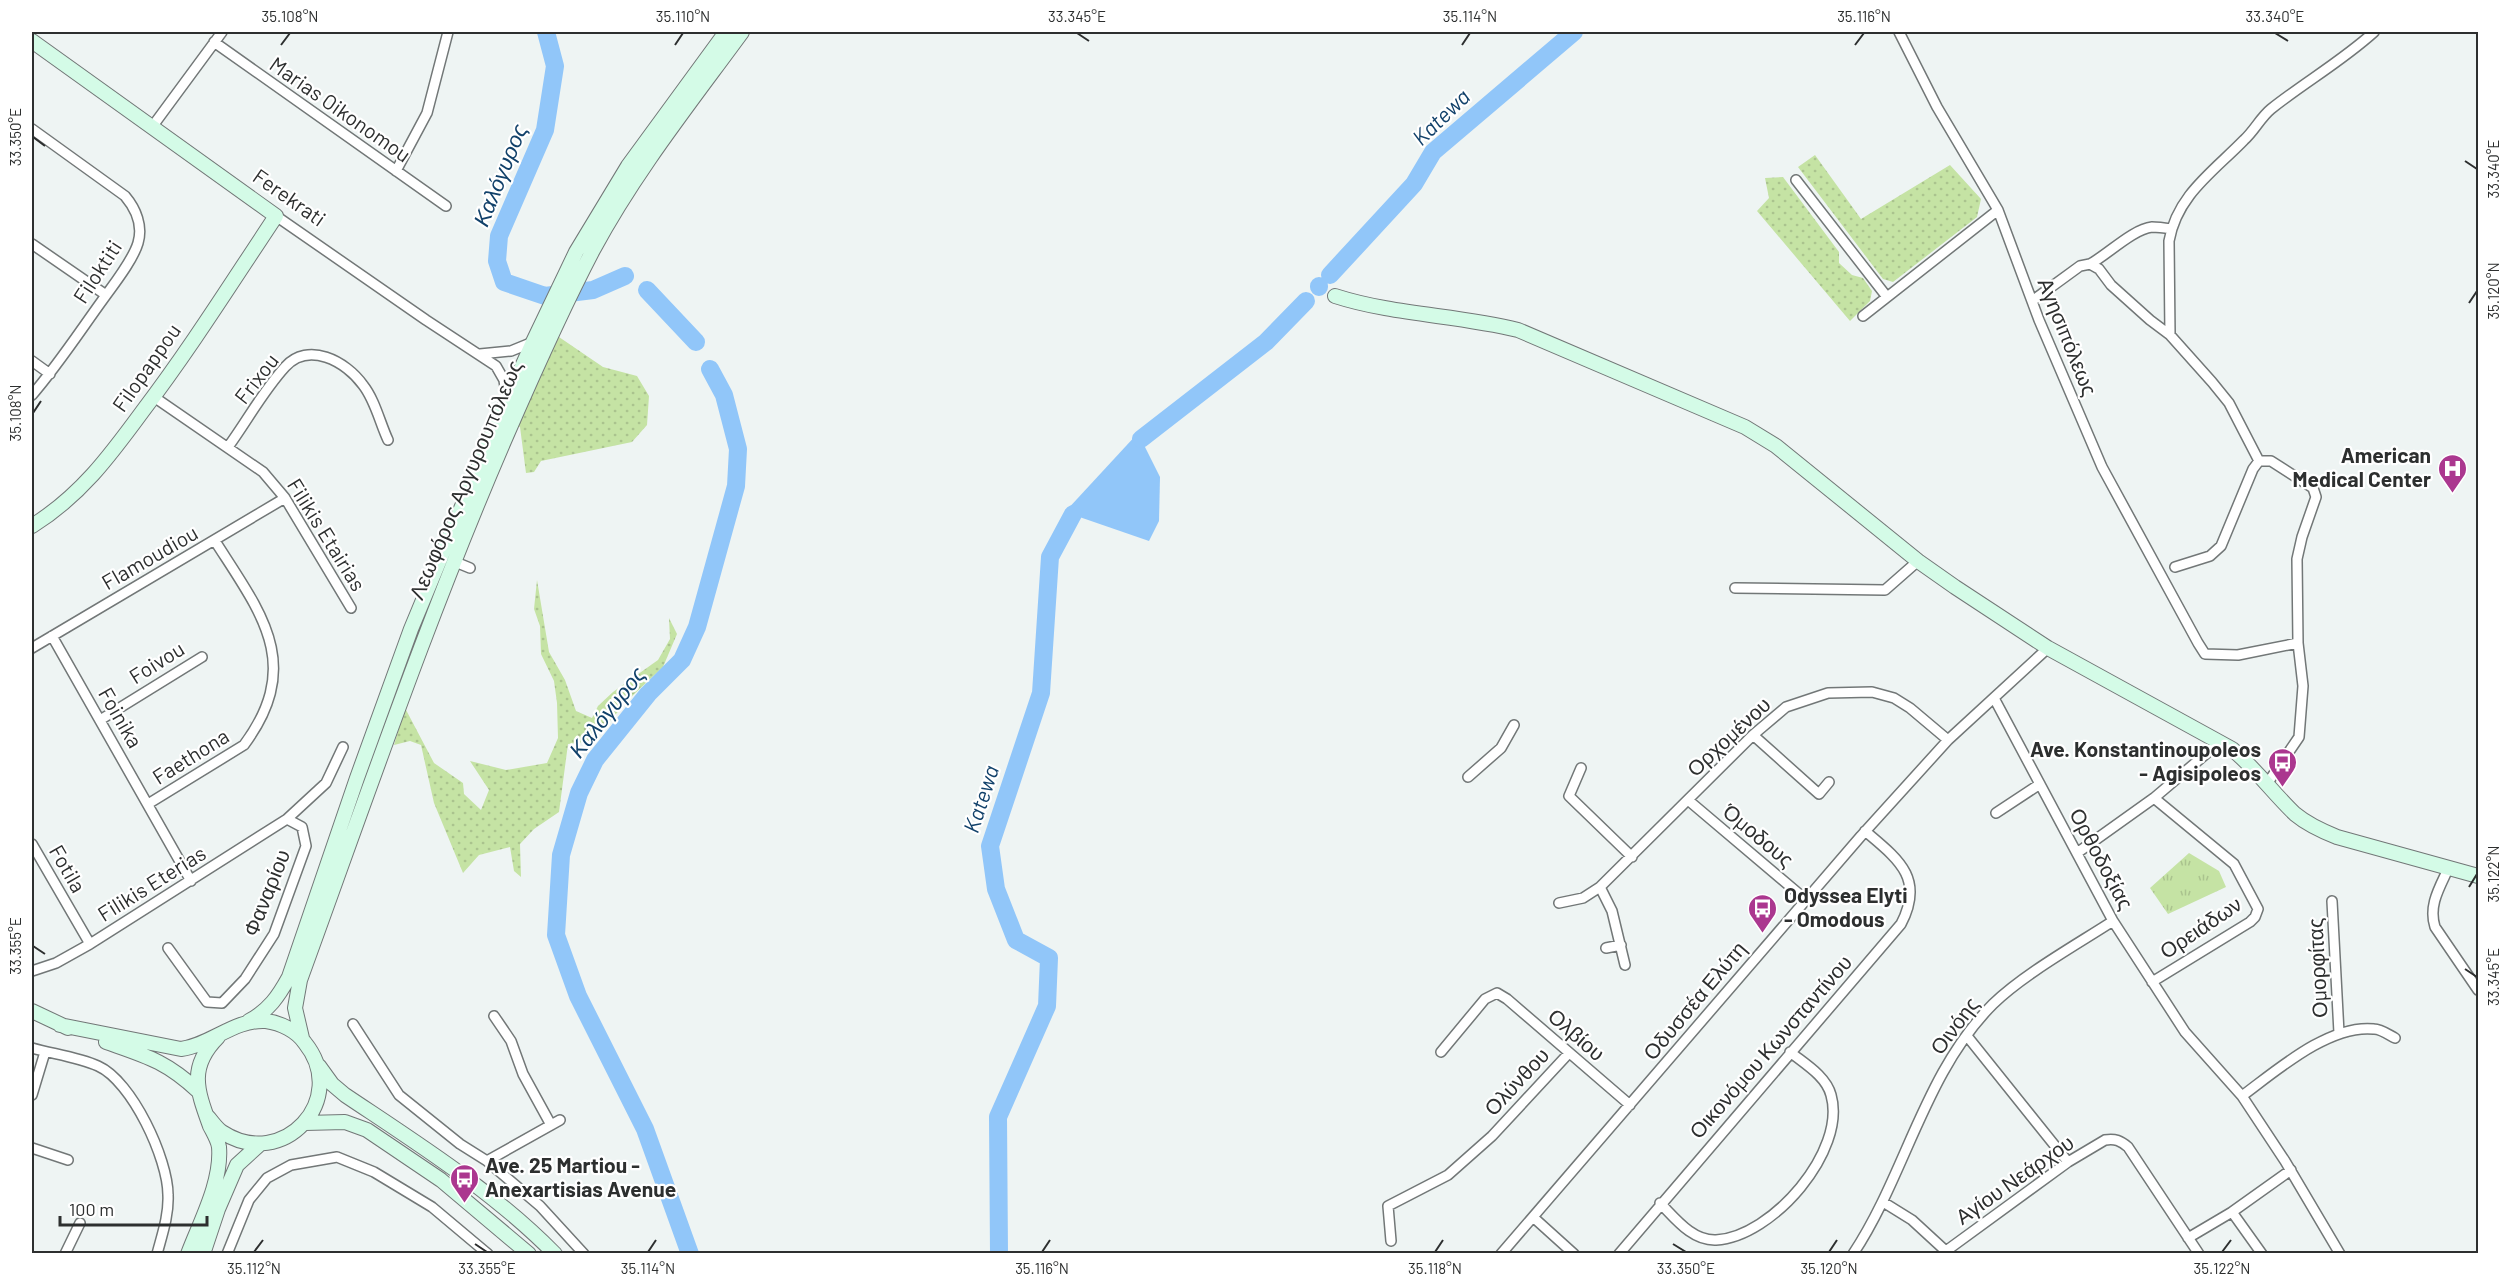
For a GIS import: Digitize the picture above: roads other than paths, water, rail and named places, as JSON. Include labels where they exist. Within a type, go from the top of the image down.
[{"type":"main road","name":"Λεωφόρος Αργυρουπόλεως","points":[[295,979],[357,778],[411,629],[533,342],[576,252],[628,166],[726,32]]},
{"type":"main road","name":"Λεωφόρος Αργυρουπόλεως","points":[[295,979],[453,561],[549,339],[594,249],[638,174],[742,32]]},
{"type":"main road","name":"Ferekrati","points":[[32,41],[276,216]]},
{"type":"main road","name":"Filopappou","points":[[32,526],[67,502],[97,473],[154,397],[276,216]]},
{"type":"main road","points":[[1335,296],[1374,307],[1496,324],[1518,330],[1746,427],[1776,446],[1918,561],[2048,648],[2220,742],[2247,761],[2296,815],[2317,828],[2337,837],[2478,876]]},
{"type":"main road","points":[[60,1025],[181,1049],[193,1047],[224,1031],[249,1022],[263,1013],[295,979]]},
{"type":"main road","points":[[295,979],[295,1008],[302,1038]]},
{"type":"main road","points":[[32,1011],[60,1025],[163,1063],[198,1091]]},
{"type":"main road","points":[[249,1022],[268,1022],[286,1027],[302,1038],[332,1084],[492,1197],[529,1227],[555,1254]]},
{"type":"main road","points":[[188,1254],[215,1179],[219,1147],[198,1091],[199,1068],[208,1048],[224,1031]]},
{"type":"main road","points":[[207,1116],[221,1131],[239,1141],[260,1144],[277,1141],[292,1134],[305,1123],[316,1105],[320,1085],[318,1064]]},
{"type":"main road","points":[[305,1123],[345,1122],[367,1131],[441,1180],[529,1254]]},
{"type":"main road","points":[[203,1254],[218,1209],[237,1165],[260,1144]]},
{"type":"street","points":[[152,127],[222,32]]},
{"type":"street","points":[[396,171],[427,113],[448,32]]},
{"type":"street","name":"Αγησιπόλεως","points":[[1899,32],[1937,107],[1998,210],[2032,301],[2102,467],[2205,654],[2238,655],[2298,643]]},
{"type":"street","points":[[2170,335],[2171,229],[2189,193],[2254,130],[2269,110],[2349,54],[2374,32]]},
{"type":"street","name":"Marias Oikonomou","points":[[214,42],[446,206]]},
{"type":"street","name":"Filoktiti","points":[[32,129],[125,196],[133,206],[138,218],[138,245],[106,295],[50,374],[32,395]]},
{"type":"street","points":[[1796,180],[1887,297]]},
{"type":"street","points":[[1863,316],[1998,210]]},
{"type":"street","name":"Ferekrati","points":[[276,216],[496,366],[504,380],[507,400]]},
{"type":"street","points":[[2032,301],[2080,266],[2090,264],[2105,256],[2139,231],[2151,227],[2171,229]]},
{"type":"street","points":[[32,244],[106,295]]},
{"type":"street","points":[[2090,264],[2099,268],[2111,285],[2170,335],[2229,403],[2259,461]]},
{"type":"street","points":[[480,354],[511,351],[533,342]]},
{"type":"street","name":"Frixou","points":[[228,447],[285,366],[301,356],[315,354],[333,360],[360,381],[365,387],[388,440]]},
{"type":"street","points":[[32,361],[50,374]]},
{"type":"street","name":"Filikis Etairias","points":[[154,397],[263,472],[285,498],[351,608]]},
{"type":"street","points":[[2175,567],[2210,556],[2221,546],[2253,469],[2259,461]]},
{"type":"street","points":[[2259,461],[2271,462],[2313,488],[2316,497],[2301,537],[2297,559],[2298,643],[2303,686],[2299,737],[2267,784]]},
{"type":"street","name":"Flamoudiou","points":[[32,648],[285,498]]},
{"type":"street","name":"Faethona","points":[[148,804],[244,745],[255,730],[270,698],[274,674],[270,641],[261,613],[215,541]]},
{"type":"street","points":[[453,561],[470,568]]},
{"type":"street","points":[[1735,588],[1885,590],[1918,561]]},
{"type":"street","name":"Foinika","points":[[52,636],[191,881]]},
{"type":"street","name":"Οδυσσέα Ελύτη","points":[[1501,1254],[1865,831],[1948,740],[2048,648]]},
{"type":"street","name":"Foivou","points":[[100,720],[202,657]]},
{"type":"street","name":"Ορχομένου","points":[[1559,903],[1582,898],[1600,887],[1753,735],[1786,707],[1818,696],[1849,691],[1872,692],[1894,698],[1910,708],[1948,740]]},
{"type":"street","name":"Ορθοδοξίας","points":[[1994,698],[2113,921],[2185,1032],[2242,1096],[2291,1170],[2340,1254]]},
{"type":"street","points":[[1468,777],[1500,748],[1514,725]]},
{"type":"street","points":[[1753,735],[1819,795],[1829,782]]},
{"type":"street","points":[[2077,853],[2154,798],[2220,742]]},
{"type":"street","points":[[287,819],[326,783],[343,747]]},
{"type":"street","points":[[1581,768],[1569,796],[1632,857]]},
{"type":"street","points":[[1995,813],[2040,784]]},
{"type":"street","name":"Ορειάδων","points":[[2152,982],[2250,922],[2258,909],[2234,864],[2154,798]]},
{"type":"street","name":"Όμοδους","points":[[1688,800],[1805,898]]},
{"type":"street","name":"Filikis Eterias","points":[[32,971],[56,963],[90,944],[287,819]]},
{"type":"street","name":"Φαναρίου","points":[[168,948],[207,1002],[222,1003],[245,979],[274,934],[306,846],[302,827],[287,819]]},
{"type":"street","name":"Οικονόμου Κωνσταντίνου","points":[[1619,1254],[1660,1203],[1901,924],[1909,904],[1909,880],[1897,858],[1865,831]]},
{"type":"street","name":"Fotila","points":[[32,844],[90,944]]},
{"type":"street","points":[[32,865],[41,860]]},
{"type":"street","points":[[2449,867],[2433,904],[2432,917],[2435,927],[2478,990]]},
{"type":"street","points":[[1600,887],[1612,911],[1625,965]]},
{"type":"street","name":"Ομορφίτας","points":[[2332,902],[2339,1033]]},
{"type":"street","name":"Οινόης","points":[[1853,1254],[1883,1202],[1933,1091],[1967,1036],[2008,991],[2113,921]]},
{"type":"street","points":[[1606,948],[1621,945]]},
{"type":"street","name":"Ολβίου","points":[[1441,1052],[1485,999],[1497,993],[1507,999],[1630,1105]]},
{"type":"street","points":[[494,1016],[511,1041],[523,1074],[551,1125]]},
{"type":"street","points":[[353,1024],[399,1095],[460,1144],[487,1161],[540,1206],[584,1254]]},
{"type":"street","name":"Ομορφίτας","points":[[2242,1096],[2309,1048],[2339,1033],[2375,1029],[2395,1038]]},
{"type":"street","points":[[1967,1036],[2068,1162]]},
{"type":"street","points":[[32,1048],[99,1066],[122,1083],[156,1143],[166,1172],[168,1196],[166,1219],[157,1254]]},
{"type":"street","points":[[32,1095],[45,1052]]},
{"type":"street","points":[[1660,1203],[1692,1234],[1716,1240],[1750,1230],[1782,1207],[1810,1177],[1825,1149],[1833,1120],[1831,1094],[1822,1078],[1790,1052]]},
{"type":"street","name":"Ολύνθου","points":[[1391,1241],[1388,1206],[1448,1175],[1492,1136],[1569,1053]]},
{"type":"street","points":[[487,1161],[560,1120]]},
{"type":"street","name":"Αγίου Νεάρχου","points":[[1947,1252],[2068,1162],[2105,1140],[2118,1140],[2128,1147],[2188,1238]]},
{"type":"street","points":[[32,1148],[68,1160]]},
{"type":"street","points":[[227,1254],[249,1200],[267,1178],[291,1165],[337,1157],[374,1172],[432,1207],[488,1254]]},
{"type":"street","points":[[2199,1254],[2188,1238],[2232,1212],[2291,1170]]},
{"type":"street","points":[[1883,1202],[1912,1220],[1947,1252]]},
{"type":"street","points":[[2232,1212],[2262,1254]]},
{"type":"street","points":[[1533,1217],[1574,1254]]},
{"type":"street","points":[[65,1254],[80,1223]]},
{"type":"water","points":[[1138,433],[1160,477],[1159,521],[1149,541],[1065,512]]},
{"type":"waterway","name":"Καλόγυρος","points":[[546,32],[555,66],[545,130],[499,236],[497,261],[504,282],[545,296],[593,290],[625,276]]},
{"type":"waterway","name":"Katewa","points":[[1330,275],[1414,184],[1433,152],[1574,32]]},
{"type":"waterway","name":"Καλόγυρος","points":[[647,290],[696,342]]},
{"type":"waterway","name":"Katewa","points":[[1141,439],[1266,342],[1306,301]]},
{"type":"waterway","name":"Καλόγυρος","points":[[690,1254],[645,1129],[578,996],[556,935],[561,855],[579,793],[595,760],[648,694],[682,660],[697,627],[736,486],[738,449],[724,395],[710,369]]},
{"type":"waterway","name":"Katewa","points":[[999,1254],[998,1117],[1047,1006],[1049,958],[1016,940],[996,889],[990,846],[1041,693],[1050,557],[1073,514]]},
{"type":"place","name":"American Medical Center","points":[[2452,494]]},
{"type":"place","name":"Ave. Konstantinoupoleos - Agisipoleos","points":[[2282,788]]},
{"type":"place","name":"Odyssea Elyti - Omodous","points":[[1763,934]]},
{"type":"place","name":"Ave. 25 Martiou - Anexartisias Avenue","points":[[464,1204]]}]
